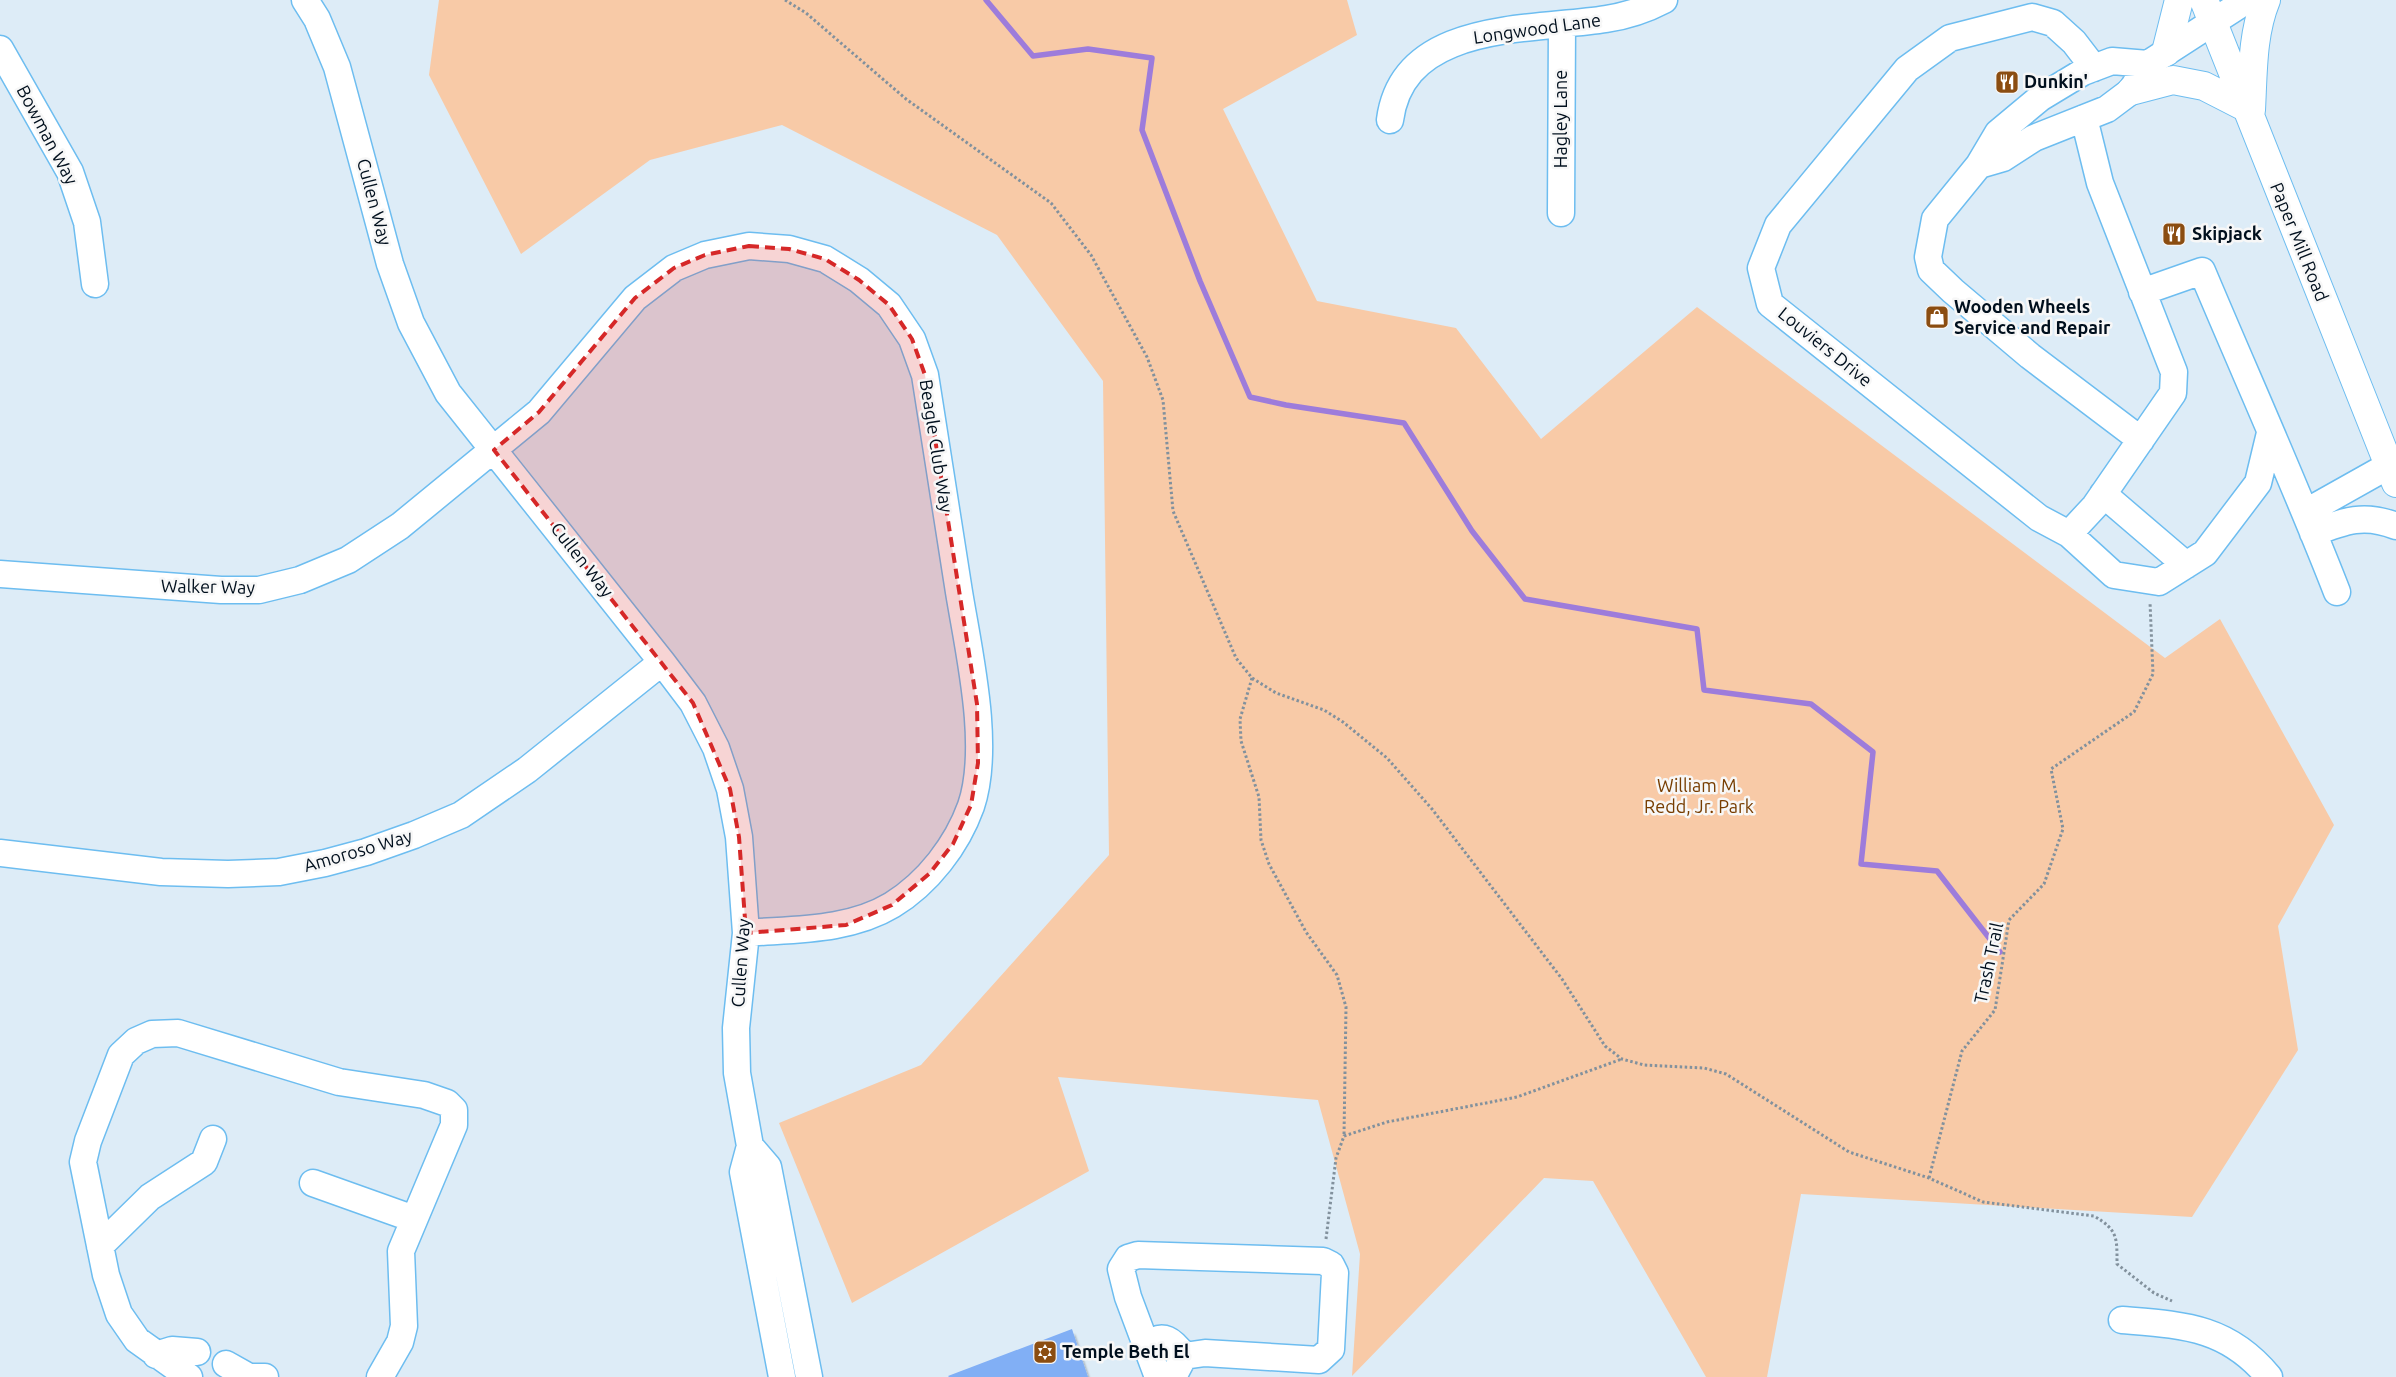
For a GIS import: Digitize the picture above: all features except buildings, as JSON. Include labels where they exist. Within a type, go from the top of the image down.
[{"type":"main road","points":[[2157,58],[2179,0]]},
{"type":"main road","points":[[2131,91],[2173,80],[2204,86],[2249,114],[2254,48],[2261,12],[2266,0]]},
{"type":"main road","name":"Paper Mill Road","points":[[2208,11],[2392,474]]},
{"type":"street","name":"Cullen Way","points":[[305,0],[317,19],[337,67],[390,264],[411,323],[448,393],[693,703],[716,748],[730,789],[739,837],[746,934],[736,1028],[737,1073],[750,1146],[743,1172],[782,1377]]},
{"type":"street","name":"Longwood Lane","points":[[1390,120],[1396,93],[1403,81],[1434,52],[1480,35],[1606,19],[1630,14],[1664,0]]},
{"type":"street","points":[[1979,165],[2004,158],[2034,138],[2107,109],[2131,91],[2157,58],[2208,11],[2248,0]]},
{"type":"street","name":"Louviers Drive","points":[[2094,68],[2074,42],[2053,23],[2032,17],[1950,38],[1907,69],[1778,225],[1760,268],[1770,304],[2039,518],[2069,534],[2114,575],[2159,582],[2205,553],[2258,483],[2270,433]]},
{"type":"street","name":"Hagley Lane","points":[[1561,213],[1562,24]]},
{"type":"street","name":"Bowman Way","points":[[0,49],[70,172],[87,222],[95,284]]},
{"type":"street","points":[[2141,440],[2033,359],[1953,291],[1931,270],[1928,257],[1935,219],[1979,165],[1998,133],[2040,98],[2083,72],[2112,61],[2157,58]]},
{"type":"street","points":[[2069,534],[2095,506],[2173,393],[2174,372],[2100,183],[2084,118]]},
{"type":"street","name":"Beagle Club Way","points":[[494,450],[539,412],[635,298],[674,268],[705,255],[749,246],[789,249],[825,259],[859,280],[888,305],[912,339],[925,375],[977,704],[978,763],[971,805],[953,844],[929,874],[892,905],[846,925],[746,934]]},
{"type":"street","points":[[2142,292],[2202,271],[2270,433],[2310,522],[2336,592]]},
{"type":"street","name":"Walker Way","points":[[0,574],[221,590],[259,590],[300,580],[348,560],[400,526],[494,450]]},
{"type":"street","points":[[2310,522],[2392,474]]},
{"type":"street","points":[[2103,494],[2186,565]]},
{"type":"street","points":[[2310,522],[2381,520],[2396,526]]},
{"type":"street","name":"Amoroso Way","points":[[0,853],[160,872],[228,874],[279,872],[358,854],[414,835],[461,815],[527,770],[662,662]]},
{"type":"street","points":[[189,1377],[137,1340],[119,1314],[106,1275],[84,1162],[88,1141],[121,1055],[136,1041],[152,1034],[178,1033],[339,1082],[424,1095],[447,1103],[454,1110],[454,1125],[401,1251],[404,1326],[400,1342],[380,1377]]},
{"type":"street","points":[[100,1246],[150,1197],[204,1162],[213,1139]]},
{"type":"street","points":[[750,1146],[768,1167],[809,1377]]},
{"type":"street","points":[[313,1183],[414,1219]]},
{"type":"street","points":[[1147,1346],[1153,1341],[1164,1338],[1175,1343],[1178,1367],[1205,1353],[1319,1360],[1330,1349],[1335,1273],[1331,1265],[1323,1261],[1138,1255],[1128,1258],[1122,1269],[1128,1297],[1158,1377]]},
{"type":"street","points":[[2122,1320],[2180,1324],[2210,1332],[2242,1352],[2269,1377]]},
{"type":"street","points":[[156,1355],[172,1350],[197,1352]]},
{"type":"street","points":[[226,1364],[249,1377],[265,1377]]},
{"type":"path","points":[[785,0],[806,13],[906,99],[1051,203],[1091,254],[1148,357],[1163,400],[1173,511],[1236,658],[1252,678],[1276,693],[1324,710],[1343,722],[1387,758],[1432,809],[1562,979],[1605,1046],[1622,1059],[1644,1065],[1704,1068],[1726,1074],[1849,1152],[1929,1178],[1983,1202],[2094,1216],[2110,1225],[2117,1240],[2117,1264],[2154,1293],[2178,1303]]},
{"type":"path","name":"Trash Trail","points":[[1929,1178],[1962,1052],[1995,1010],[2009,920],[2044,884],[2063,829],[2051,769],[2134,712],[2152,674],[2150,601]]},
{"type":"path","points":[[1252,678],[1240,719],[1241,741],[1258,796],[1261,840],[1269,864],[1306,932],[1337,975],[1346,1007],[1344,1136],[1336,1158],[1323,1261]]},
{"type":"path","points":[[1344,1136],[1387,1122],[1516,1097],[1622,1059]]},
{"type":"highlighted area","points":[[749,246],[789,249],[825,259],[859,280],[889,305],[912,339],[925,375],[977,704],[978,763],[971,805],[953,844],[929,874],[892,905],[846,925],[746,933],[739,837],[730,789],[693,703],[494,450],[539,412],[635,298],[674,268],[705,255]]},
{"type":"green space","name":"William M. Redd, Jr. Park","points":[[439,0],[1347,0],[1357,35],[1223,109],[1317,301],[1456,328],[1541,439],[1697,307],[2165,658],[2220,619],[2334,825],[2278,926],[2298,1050],[2192,1217],[1801,1194],[1767,1377],[1706,1377],[1593,1181],[1544,1178],[1352,1376],[1360,1254],[1318,1100],[1058,1077],[1089,1171],[852,1303],[779,1123],[921,1065],[1109,855],[1103,381],[997,235],[782,125],[650,160],[521,254],[429,75]]},
{"type":"waterway","points":[[986,0],[1033,56],[1088,49],[1152,58],[1142,130],[1200,281],[1250,397],[1286,405],[1404,423],[1472,531],[1525,599],[1697,629],[1704,690],[1811,704],[1873,752],[1861,864],[1937,871],[2000,952]]},
{"type":"place","name":"Dunkin'","points":[[2007,82]]},
{"type":"place","name":"Skipjack","points":[[2174,234]]},
{"type":"place","name":"Wooden Wheels Service and Repair","points":[[1937,317]]},
{"type":"place","name":"Temple Beth El","points":[[1045,1352]]}]
